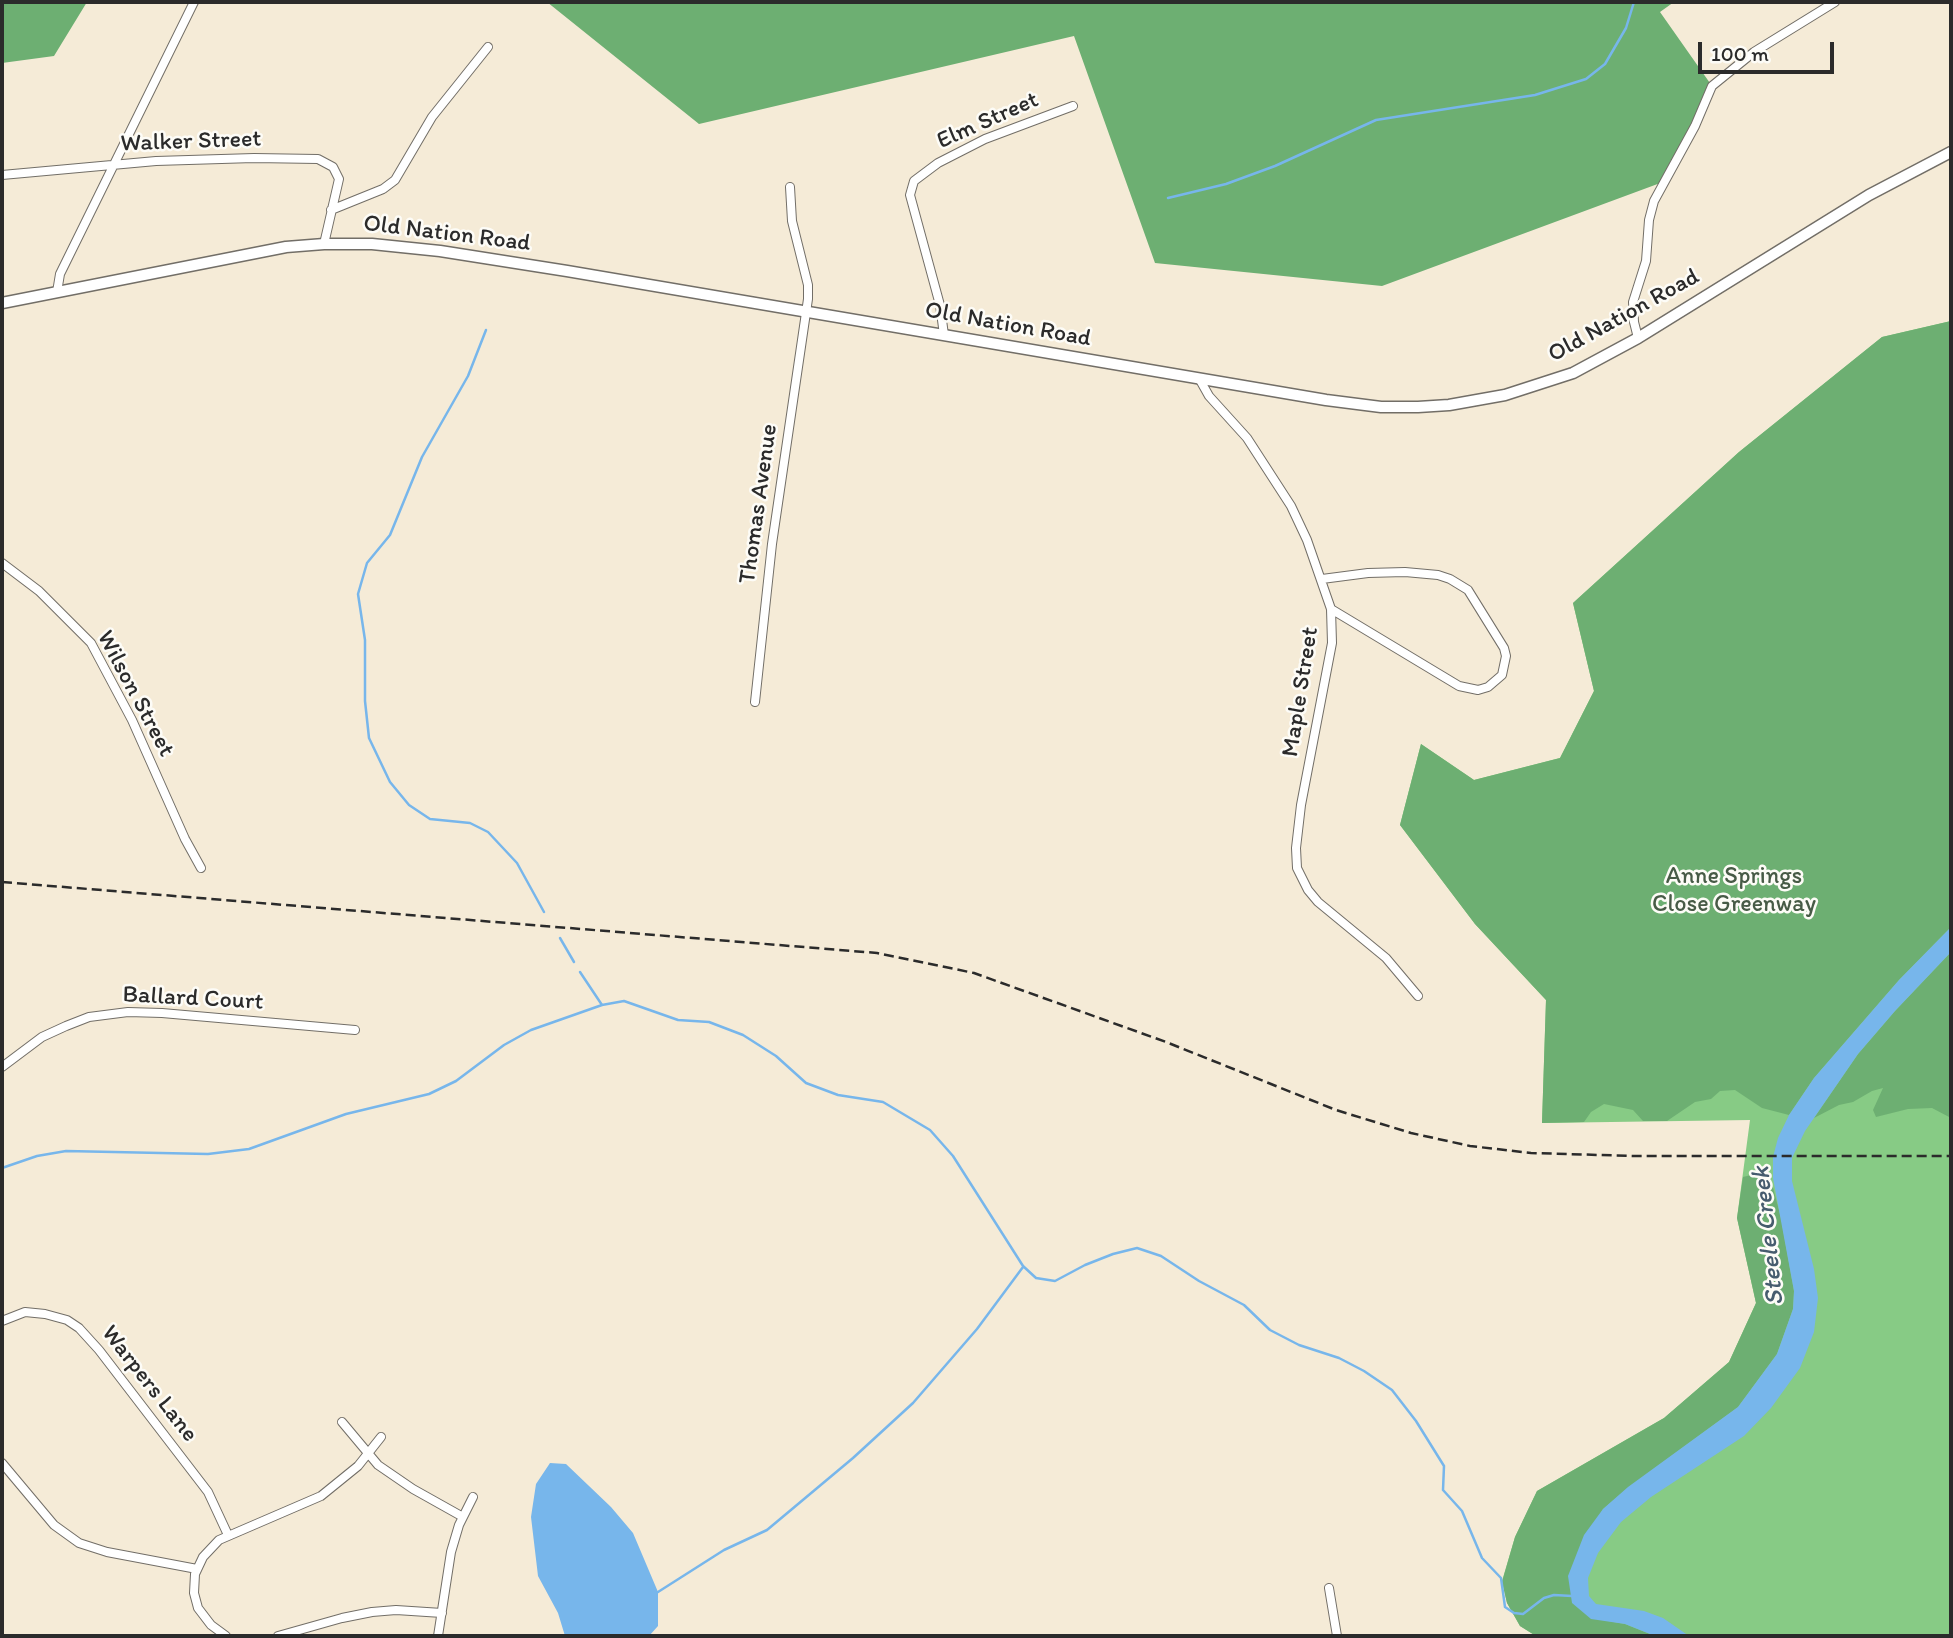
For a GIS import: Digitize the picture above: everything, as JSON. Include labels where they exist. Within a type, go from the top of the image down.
[{"type":"main road","name":"Old Nation Road","points":[[2,303],[246,254],[324,244],[372,244],[440,251],[1200,380],[1381,407],[1449,405],[1537,386],[1573,373],[1638,338],[1869,195],[1951,152]]},
{"type":"street","points":[[57,292],[61,274],[194,2]]},
{"type":"street","points":[[1638,338],[1633,302],[1646,261],[1654,201],[1695,126],[1712,86],[1754,52],[1835,2]]},
{"type":"street","points":[[331,211],[383,189],[395,180],[432,117],[488,47]]},
{"type":"street","name":"Elm Street","points":[[944,335],[940,305],[910,195],[914,181],[938,163],[985,139],[1073,106]]},
{"type":"street","name":"Walker Street","points":[[2,175],[198,159],[318,159],[333,167],[337,173],[338,186],[324,244]]},
{"type":"street","name":"Thomas Avenue","points":[[755,702],[764,610],[808,285],[792,222],[790,187]]},
{"type":"street","name":"Maple Street","points":[[1200,380],[1209,396],[1247,438],[1291,506],[1322,579],[1331,609],[1332,643],[1301,805],[1296,848],[1297,868],[1308,890],[1318,902],[1386,958],[1418,996]]},
{"type":"street","name":"Wilson Street","points":[[2,563],[39,591],[91,643],[132,720],[185,839],[201,868]]},
{"type":"street","points":[[1322,579],[1368,573],[1405,572],[1438,575],[1450,579],[1471,593],[1504,648],[1506,656],[1502,676],[1488,687],[1478,690],[1459,686],[1331,609]]},
{"type":"street","name":"Ballard Court","points":[[2,1067],[42,1037],[66,1026],[89,1017],[128,1012],[355,1030]]},
{"type":"street","name":"Warpers Lane","points":[[2,1321],[25,1312],[66,1320],[79,1328],[99,1350],[208,1492],[228,1535]]},
{"type":"street","points":[[342,1422],[367,1455],[403,1483],[463,1517]]},
{"type":"street","points":[[226,1636],[211,1625],[198,1608],[194,1593],[195,1574],[203,1557],[219,1540],[228,1535],[321,1496],[342,1481],[381,1437]]},
{"type":"street","points":[[2,1463],[54,1525],[79,1543],[107,1552],[197,1569]]},
{"type":"street","points":[[438,1636],[451,1552],[473,1497]]},
{"type":"street","points":[[1329,1588],[1337,1636]]},
{"type":"street","points":[[278,1636],[372,1612],[396,1610],[442,1613]]},
{"type":"green space","points":[[2,2],[87,2],[54,56],[2,63]]},
{"type":"green space","points":[[547,2],[1674,2],[1660,12],[1712,86],[1663,182],[1382,286],[1155,263],[1074,36],[699,124]]},
{"type":"green space","name":"Anne Springs Close Greenway","points":[[1951,321],[1951,1636],[1536,1636],[1520,1626],[1507,1603],[1502,1581],[1515,1537],[1537,1491],[1664,1418],[1729,1362],[1756,1303],[1737,1218],[1750,1120],[1542,1123],[1546,1000],[1475,924],[1400,825],[1421,744],[1474,780],[1560,758],[1594,691],[1573,603],[1739,452],[1882,337]]},
{"type":"green space","name":"Anne Springs Close Greenway","points":[[1951,321],[1951,927],[1899,980],[1814,1078],[1789,1115],[1762,1108],[1735,1090],[1720,1091],[1711,1099],[1695,1102],[1667,1121],[1643,1121],[1633,1110],[1604,1104],[1591,1112],[1584,1122],[1542,1123],[1546,1000],[1475,924],[1400,825],[1421,744],[1474,780],[1560,758],[1594,691],[1573,603],[1739,452],[1882,337]]},
{"type":"green space","points":[[1951,952],[1951,1118],[1932,1108],[1908,1109],[1876,1117],[1873,1110],[1883,1088],[1814,1118],[1858,1054]]},
{"type":"green space","points":[[1759,1173],[1770,1176],[1781,1218],[1794,1291],[1793,1309],[1777,1354],[1738,1407],[1603,1509],[1569,1576],[1591,1618],[1625,1624],[1655,1636],[1536,1636],[1520,1626],[1507,1603],[1502,1582],[1515,1537],[1537,1491],[1664,1418],[1729,1362],[1756,1303],[1737,1218],[1743,1177]]},
{"type":"water","points":[[1951,927],[1951,952],[1858,1054],[1805,1131],[1792,1158],[1792,1181],[1814,1269],[1818,1298],[1814,1332],[1800,1368],[1771,1408],[1744,1436],[1651,1497],[1621,1522],[1598,1553],[1588,1578],[1589,1596],[1596,1604],[1644,1611],[1663,1618],[1689,1636],[1655,1636],[1625,1624],[1591,1619],[1572,1603],[1568,1576],[1584,1535],[1603,1509],[1628,1487],[1738,1407],[1777,1354],[1793,1309],[1794,1291],[1773,1178],[1773,1157],[1789,1115],[1814,1078],[1899,980]]},
{"type":"water","points":[[550,1463],[566,1464],[611,1507],[633,1533],[658,1592],[658,1626],[649,1636],[565,1636],[558,1613],[538,1576],[531,1517],[536,1484]]},
{"type":"waterway","points":[[1168,198],[1226,184],[1275,166],[1376,120],[1535,95],[1586,79],[1605,64],[1626,28],[1634,2]]},
{"type":"waterway","points":[[486,330],[468,376],[422,457],[390,535],[367,563],[358,594],[365,640],[365,701],[369,738],[390,782],[409,805],[430,819],[470,823],[488,832],[517,863],[544,912]]},
{"type":"waterway","points":[[560,938],[574,962]]},
{"type":"waterway","points":[[580,972],[602,1005]]},
{"type":"waterway","points":[[2,1168],[37,1156],[66,1151],[208,1154],[249,1149],[346,1114],[429,1094],[456,1081],[504,1045],[531,1030],[602,1005],[624,1001],[678,1020],[709,1022],[743,1035],[776,1056],[806,1083],[838,1095],[883,1102],[930,1130],[953,1156],[1023,1266],[1036,1278],[1055,1281],[1085,1265],[1137,1248],[1161,1256],[1199,1281],[1244,1305],[1270,1330],[1299,1345],[1339,1358],[1364,1371],[1392,1390],[1416,1421],[1444,1466],[1443,1490],[1462,1511],[1482,1558],[1501,1578],[1505,1607],[1514,1613],[1523,1614],[1544,1598],[1554,1595],[1572,1596]]},
{"type":"waterway","points":[[658,1592],[724,1550],[767,1530],[853,1458],[913,1403],[977,1329],[1023,1267]]},
{"type":"railway","points":[[2,882],[877,953],[974,973],[1166,1042],[1336,1110],[1411,1133],[1470,1146],[1531,1153],[1635,1156],[1951,1156]]},
{"type":"water label","name":"Steele Creek","points":[[1769,1236]]}]
